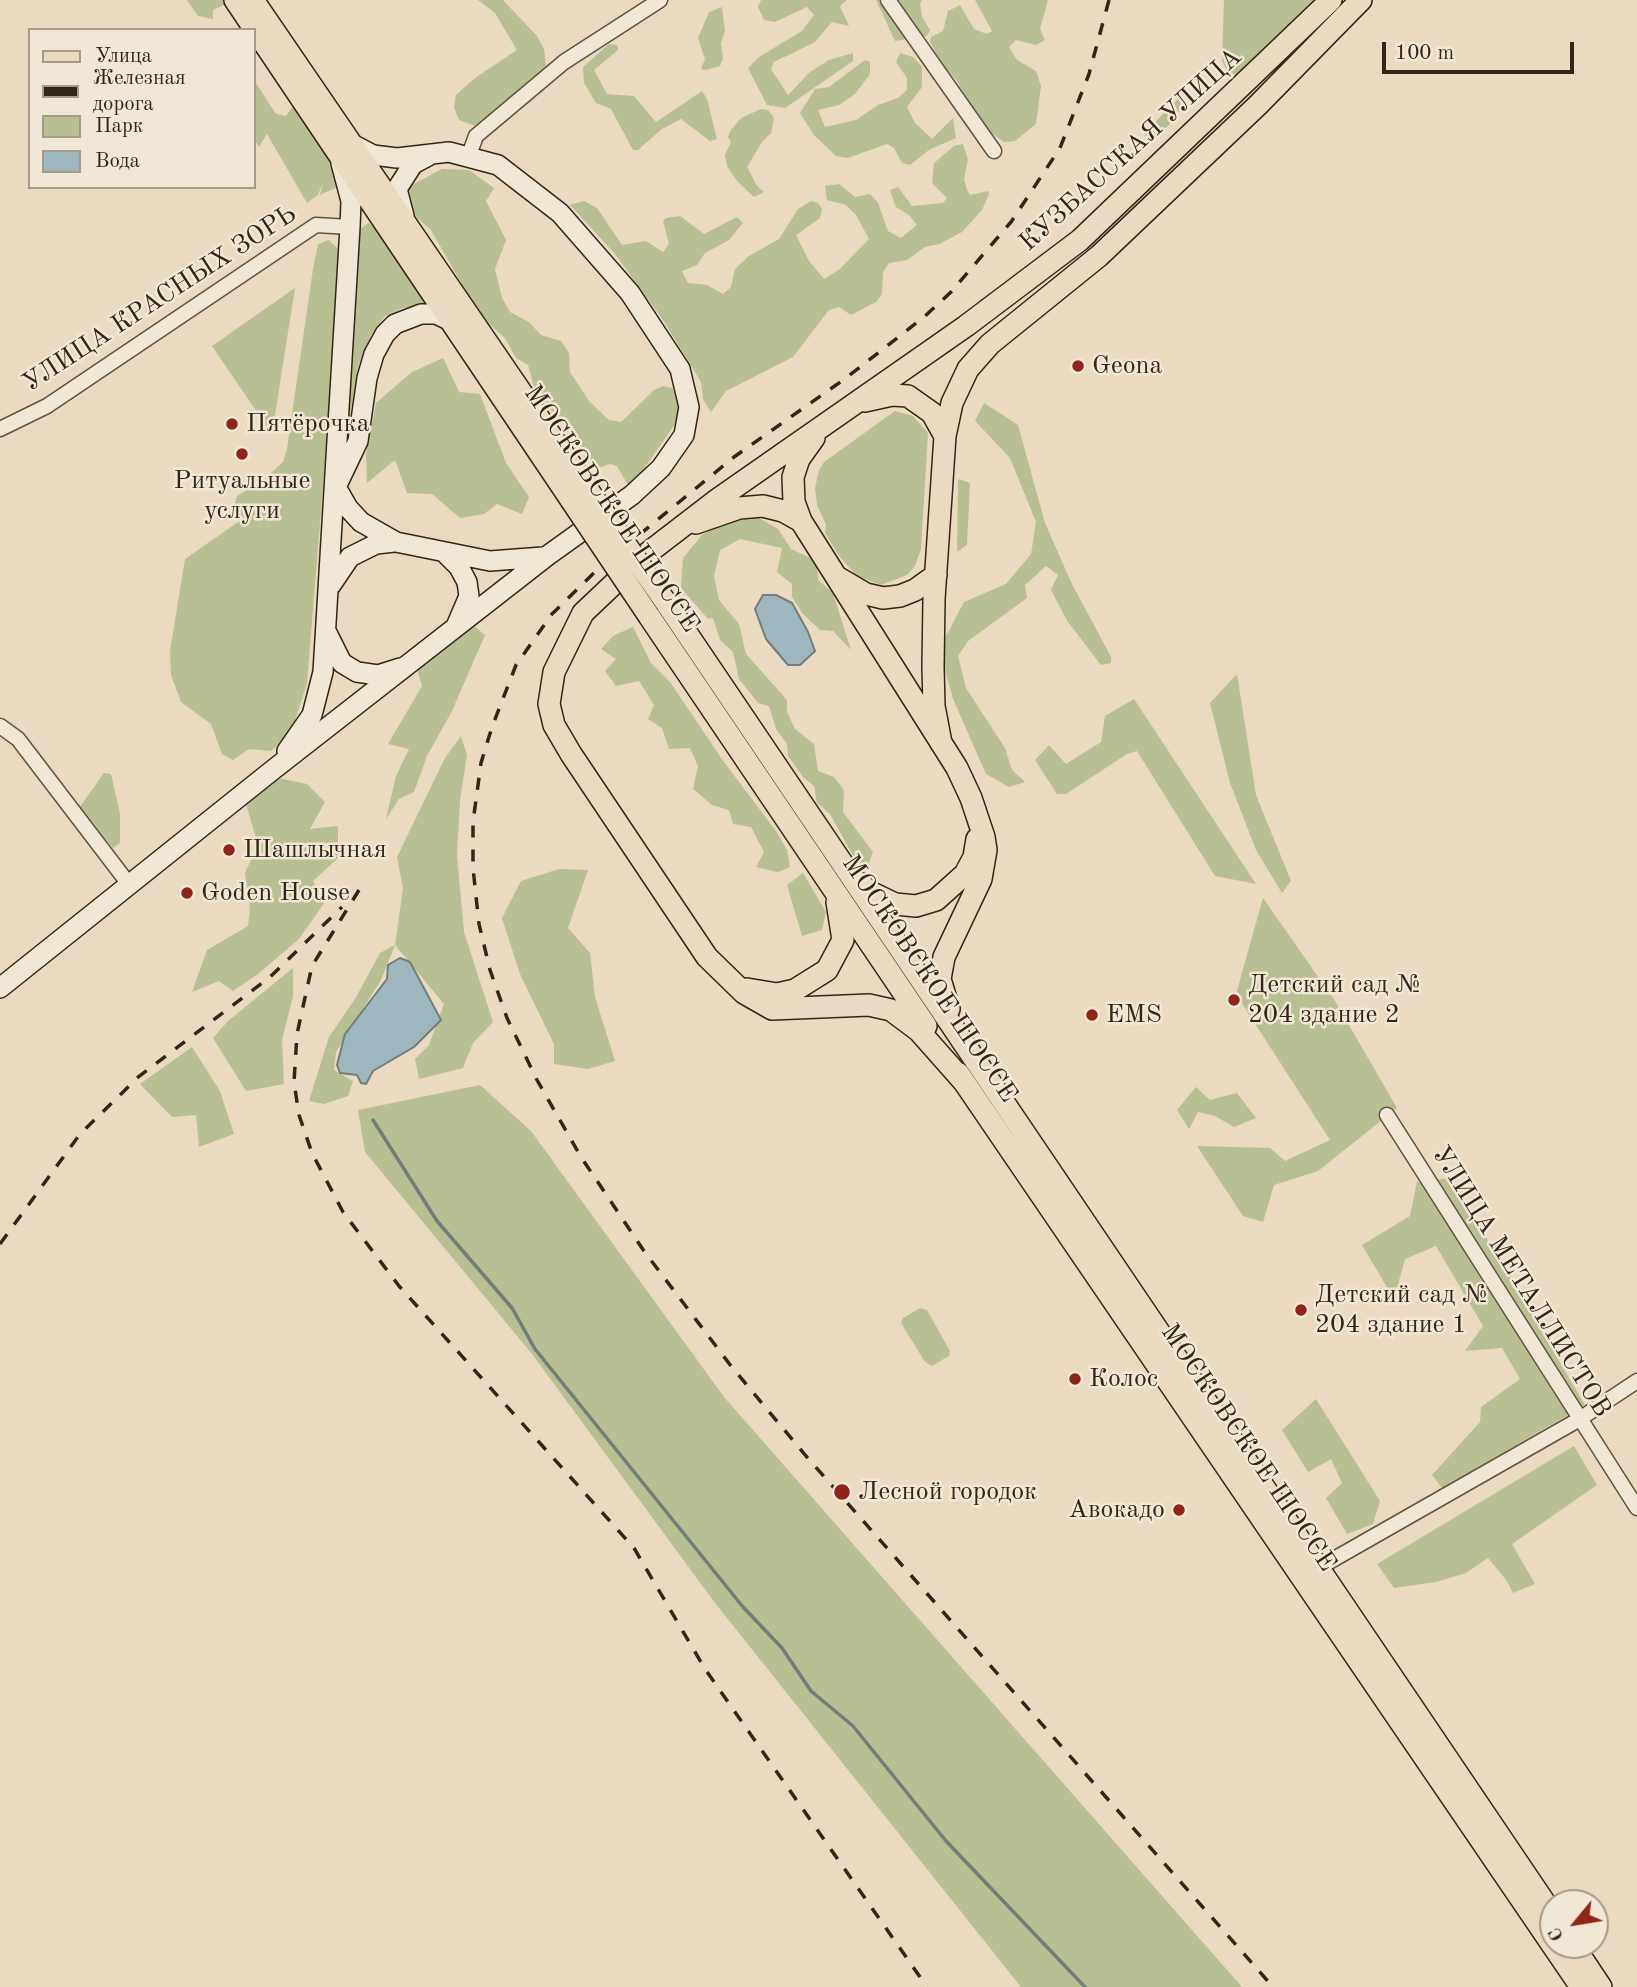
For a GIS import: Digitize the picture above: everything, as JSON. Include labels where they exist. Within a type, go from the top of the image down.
[{"type":"main road","name":"МОСКОВСКОЕ ШОССЕ","points":[[235,0],[256,28]]},
{"type":"main road","name":"МОСКОВСКОЕ ШОССЕ","points":[[253,0],[453,322],[580,495],[667,604],[965,1083],[1539,1895]]},
{"type":"main road","name":"КУЗБАССКАЯ УЛИЦА","points":[[856,402],[966,326],[1080,240],[1331,0]]},
{"type":"main road","name":"КУЗБАССКАЯ УЛИЦА","points":[[945,436],[957,392],[968,369],[990,344],[1099,256],[1258,105],[1361,0]]},
{"type":"main road","name":"МОСКОВСКОЕ ШОССЕ","points":[[256,29],[343,147],[411,233],[580,495],[649,616],[983,1070],[1581,1987]]},
{"type":"main road","points":[[0,988],[128,883],[547,556],[632,495],[661,468],[684,435],[689,407],[687,388],[680,369],[630,293],[560,213],[498,165],[469,155],[432,154],[397,158],[343,147],[350,227],[323,672],[317,699],[301,734],[274,769]]},
{"type":"main road","points":[[411,233],[398,204],[397,189],[413,164],[432,154]]},
{"type":"main road","points":[[336,487],[358,441],[367,378],[374,354],[385,334],[395,324],[421,314],[436,314],[453,322]]},
{"type":"main road","points":[[941,743],[934,706],[936,575],[945,436],[932,413],[908,397],[892,395],[856,402],[718,499],[640,559],[583,612],[554,672],[549,704],[554,724],[578,765],[708,957],[734,984],[755,1002],[772,1009],[792,1011],[869,1005],[891,1010],[902,1015],[919,1031],[965,1083]]},
{"type":"main road","points":[[821,428],[799,459],[793,477],[794,502],[801,521],[941,743],[971,798],[986,850],[985,867],[950,939],[940,979],[944,998],[983,1070]]},
{"type":"main road","points":[[336,487],[348,508],[361,522],[396,542]]},
{"type":"main road","points":[[681,529],[739,508],[763,506],[783,510],[801,521]]},
{"type":"main road","points":[[329,589],[339,568],[349,557],[376,544],[396,542],[490,561],[547,556]]},
{"type":"main road","points":[[444,552],[467,582],[469,596],[455,628]]},
{"type":"main road","points":[[836,577],[866,594],[883,598],[900,596],[915,590],[936,575]]},
{"type":"main road","points":[[325,629],[342,663],[357,672],[378,675],[407,667]]},
{"type":"main road","points":[[828,862],[868,891],[895,904],[916,906],[936,900],[965,874],[974,858],[980,827]]},
{"type":"main road","points":[[734,984],[758,993],[795,990],[812,982],[836,958],[843,940],[843,924],[828,862]]},
{"type":"main road","points":[[1582,1959],[1601,1987]]},
{"type":"street","points":[[469,155],[476,136],[564,62],[660,0]]},
{"type":"street","points":[[888,0],[994,151]]},
{"type":"street","name":"УЛИЦА КРАСНЫХ ЗОРЬ","points":[[0,429],[47,406],[316,225],[350,227]]},
{"type":"street","points":[[0,726],[18,739],[128,883]]},
{"type":"street","name":"УЛИЦА МЕТАЛЛИСТОВ","points":[[1387,1115],[1578,1420],[1637,1508]]},
{"type":"street","points":[[1311,1572],[1578,1420],[1637,1381]]},
{"type":"green space","points":[[187,0],[226,0],[228,3],[213,10],[213,19],[198,16]]},
{"type":"green space","points":[[478,0],[503,0],[537,36],[544,49],[546,66],[481,128],[459,120],[454,107],[456,95],[475,78],[517,50],[495,13]]},
{"type":"green space","points":[[761,0],[847,0],[840,6],[849,26],[832,22],[815,42],[774,62],[771,69],[788,95],[810,72],[829,60],[853,53],[853,61],[785,108],[767,105],[748,68],[759,57],[802,31],[814,15],[807,7],[775,22],[764,20],[758,7]]},
{"type":"green space","points":[[876,0],[922,0],[922,17],[930,30],[927,36],[895,41]]},
{"type":"green space","points":[[975,0],[1048,0],[1040,29],[1045,40],[1036,45],[1016,40],[1009,47],[1017,60],[1036,71],[1041,86],[1036,124],[1015,141],[1004,142],[983,127],[957,81],[942,64],[930,42],[931,37],[943,31],[948,11],[960,5],[974,29],[987,34],[992,31]]},
{"type":"green space","points":[[1224,0],[1320,0],[1237,76],[1227,70],[1222,61]]},
{"type":"green space","points":[[722,7],[725,31],[721,43],[723,59],[720,66],[701,69],[705,59],[698,38],[709,12]]},
{"type":"green space","points":[[609,44],[617,45],[618,50],[594,70],[607,94],[634,96],[656,122],[702,91],[707,99],[717,139],[710,141],[681,119],[662,129],[638,150],[633,150],[611,109],[596,103],[584,83],[583,67]]},
{"type":"green space","points":[[900,53],[913,57],[922,67],[922,87],[907,107],[915,123],[932,139],[953,118],[956,138],[929,150],[910,165],[902,163],[894,148],[887,144],[848,158],[836,156],[814,135],[800,113],[815,89],[829,87],[865,60],[870,62],[870,74],[855,94],[839,105],[818,110],[825,127],[856,120],[878,105],[898,98],[907,90],[907,78],[896,62]]},
{"type":"green space","points":[[256,83],[276,114],[286,116],[293,106],[341,176],[339,186],[320,195],[323,182],[318,195],[307,203],[267,134],[259,147],[256,142]]},
{"type":"green space","points":[[1183,94],[1177,117],[1151,142],[1144,133]]},
{"type":"green space","points":[[761,109],[768,110],[774,118],[771,133],[762,142],[747,167],[757,186],[764,192],[754,197],[737,181],[727,166],[725,155],[731,142],[728,137],[731,130],[741,118]]},
{"type":"green space","points":[[963,144],[968,160],[964,179],[967,190],[970,195],[988,191],[989,194],[982,210],[962,232],[939,244],[925,247],[907,260],[889,263],[883,272],[882,294],[876,302],[851,315],[839,307],[829,310],[793,357],[726,391],[711,412],[703,399],[701,382],[663,320],[615,254],[570,205],[584,201],[597,208],[622,245],[646,241],[663,252],[669,244],[663,221],[666,218],[680,216],[704,234],[737,217],[743,223],[729,240],[705,253],[697,265],[682,271],[688,283],[707,285],[723,294],[731,287],[735,269],[749,256],[779,239],[798,209],[811,201],[818,203],[822,209],[820,218],[796,235],[809,261],[824,279],[840,269],[869,239],[856,215],[846,205],[827,200],[825,186],[839,184],[855,197],[870,194],[878,203],[888,231],[901,238],[917,225],[909,215],[896,207],[890,190],[898,187],[912,206],[943,203],[947,198],[932,183],[934,163],[954,146]]},
{"type":"green space","points":[[442,169],[469,170],[494,188],[486,201],[506,240],[495,269],[502,298],[510,312],[529,322],[541,335],[561,341],[569,353],[570,372],[589,401],[609,420],[621,422],[654,390],[663,386],[672,388],[679,401],[680,417],[641,473],[628,485],[617,466],[610,464],[598,468],[591,462],[565,423],[537,397],[528,365],[516,358],[505,338],[480,316],[431,230],[408,210],[404,194],[410,186]]},
{"type":"green space","points":[[368,223],[374,226],[427,306],[403,308],[385,316],[371,335],[359,364],[346,437],[358,231]]},
{"type":"green space","points":[[329,240],[339,250],[341,265],[307,683],[294,724],[283,740],[271,751],[249,749],[233,760],[222,754],[211,724],[181,702],[171,675],[170,651],[185,559],[241,520],[234,506],[237,496],[262,481],[283,462],[318,244]]},
{"type":"green space","points":[[295,288],[272,434],[212,346]]},
{"type":"green space","points":[[443,358],[459,392],[480,394],[506,463],[529,497],[522,514],[497,504],[484,514],[460,518],[432,494],[407,493],[395,460],[367,483],[366,454],[376,403],[412,372]]},
{"type":"green space","points":[[984,403],[1018,425],[1045,523],[1071,582],[1111,657],[1111,663],[1101,665],[1068,622],[1051,590],[1058,575],[1046,566],[1025,585],[1027,598],[968,641],[958,656],[966,688],[1005,748],[1012,770],[1025,782],[1009,787],[986,774],[953,699],[944,666],[945,638],[964,602],[1006,584],[1031,554],[1036,522],[1010,458],[975,421]]},
{"type":"green space","points":[[895,411],[913,416],[928,433],[921,549],[915,566],[907,575],[881,585],[857,576],[839,556],[825,533],[826,525],[817,505],[815,488],[819,470],[824,462]]},
{"type":"green space","points":[[958,479],[970,483],[967,545],[957,552]]},
{"type":"green space","points":[[759,518],[778,529],[791,549],[817,561],[818,580],[833,593],[851,650],[833,631],[820,630],[802,613],[792,597],[792,584],[777,572],[782,548],[740,539],[720,550],[714,576],[719,600],[739,624],[746,654],[787,700],[787,712],[795,729],[814,744],[818,771],[834,777],[844,790],[843,812],[873,852],[866,871],[857,863],[830,814],[817,803],[814,786],[803,777],[788,756],[787,744],[776,729],[769,706],[758,703],[739,679],[733,652],[720,640],[713,618],[708,619],[681,588],[683,558],[702,535],[730,519]]},
{"type":"green space","points":[[473,625],[485,635],[452,711],[427,756],[414,792],[399,799],[386,819],[396,776],[409,749],[388,744],[422,686],[417,669]]},
{"type":"green space","points":[[633,627],[651,663],[670,682],[724,762],[776,831],[787,850],[790,867],[778,872],[756,867],[764,852],[751,827],[733,824],[729,810],[712,805],[693,789],[698,766],[690,748],[669,749],[662,728],[648,719],[654,705],[639,681],[616,686],[605,671],[616,659],[601,649],[613,636]]},
{"type":"green space","points":[[1237,674],[1256,795],[1291,881],[1282,893],[1256,850],[1230,783],[1210,703]]},
{"type":"green space","points":[[1134,699],[1256,884],[1215,876],[1137,751],[1127,754],[1066,794],[1057,794],[1035,760],[1049,745],[1066,764],[1101,742],[1105,716]]},
{"type":"green space","points":[[461,736],[467,755],[460,800],[457,856],[464,932],[493,1022],[473,1043],[463,1068],[419,1079],[415,1059],[429,1045],[444,1004],[395,945],[403,888],[397,857],[445,758]]},
{"type":"green space","points":[[104,773],[111,774],[120,814],[120,843],[113,848],[79,808]]},
{"type":"green space","points":[[278,778],[307,784],[325,802],[310,829],[338,826],[338,858],[313,881],[325,902],[299,939],[258,974],[233,991],[219,981],[192,992],[207,950],[248,926],[250,907],[245,873],[258,845],[246,804]]},
{"type":"green space","points":[[559,869],[588,870],[568,928],[590,953],[595,997],[615,1061],[588,1069],[554,1064],[554,1044],[520,974],[502,918],[521,881]]},
{"type":"green space","points":[[803,873],[826,912],[822,930],[802,936],[787,885]]},
{"type":"green space","points":[[1263,898],[1335,1001],[1397,1108],[1318,1171],[1274,1185],[1263,1222],[1243,1216],[1197,1146],[1270,1148],[1285,1161],[1330,1140],[1236,994]]},
{"type":"green space","points":[[395,945],[381,980],[336,1052],[334,1070],[353,1081],[348,1096],[324,1104],[309,1101],[329,1037],[355,999],[380,953]]},
{"type":"green space","points":[[293,968],[293,996],[282,1040],[284,1084],[246,1091],[213,1038],[228,1021]]},
{"type":"green space","points":[[192,1047],[220,1091],[234,1134],[199,1147],[196,1115],[172,1117],[140,1084]]},
{"type":"green space","points":[[480,1085],[531,1131],[724,1397],[1242,1987],[1021,1987],[715,1603],[532,1354],[365,1152],[358,1110]]},
{"type":"green space","points":[[1196,1087],[1210,1100],[1237,1093],[1256,1118],[1234,1127],[1215,1116],[1198,1112],[1189,1129],[1177,1110]]},
{"type":"green space","points":[[1451,1178],[1585,1405],[1442,1488],[1432,1475],[1480,1422],[1481,1407],[1520,1379],[1502,1348],[1465,1351],[1483,1326],[1436,1246],[1405,1259],[1394,1299],[1362,1245],[1410,1216],[1417,1182]]},
{"type":"green space","points":[[920,1308],[927,1310],[950,1351],[949,1356],[932,1366],[925,1362],[901,1323],[903,1318]]},
{"type":"green space","points":[[1316,1399],[1380,1501],[1373,1524],[1347,1534],[1326,1498],[1342,1483],[1331,1459],[1308,1472],[1282,1430]]},
{"type":"green space","points":[[1574,1446],[1597,1485],[1512,1544],[1535,1584],[1513,1593],[1488,1558],[1466,1573],[1436,1582],[1394,1588],[1377,1564]]},
{"type":"water","points":[[763,595],[776,595],[792,603],[808,632],[815,651],[800,665],[788,665],[766,639],[755,609]]},
{"type":"water","points":[[400,958],[410,962],[441,1020],[414,1047],[373,1071],[366,1084],[361,1083],[357,1075],[340,1073],[337,1065],[345,1034],[387,979],[388,965]]},
{"type":"waterway","points":[[373,1120],[437,1221],[512,1308],[535,1349],[743,1607],[782,1648],[811,1691],[853,1726],[946,1841],[1085,1987]]},
{"type":"railway","points":[[1109,0],[1089,74],[1060,148],[1011,222],[951,292],[924,317],[846,378],[734,457],[600,567],[552,614],[516,665],[492,727],[481,763],[473,822],[473,868],[479,924],[490,970],[507,1018],[537,1080],[581,1157],[644,1251],[731,1366],[806,1456],[1273,1987]]},
{"type":"railway","points":[[359,890],[312,966],[297,1034],[294,1082],[299,1115],[312,1153],[343,1212],[399,1286],[634,1548],[705,1669],[927,1987]]},
{"type":"railway","points":[[0,1244],[80,1134],[137,1078],[270,977],[342,907]]},
{"type":"place","name":"Geona","points":[[1078,366]]},
{"type":"place","name":"Пятёрочка","points":[[232,424]]},
{"type":"place","name":"Ритуальные услуги","points":[[242,454]]},
{"type":"place","name":"Шашлычная","points":[[229,850]]},
{"type":"place","name":"Goden House","points":[[187,893]]},
{"type":"place","name":"Детский сад № 204 здание 2","points":[[1234,1000]]},
{"type":"place","name":"EMS","points":[[1092,1015]]},
{"type":"place","name":"Детский сад № 204 здание 1","points":[[1301,1310]]},
{"type":"place","name":"Колос","points":[[1075,1379]]},
{"type":"place","name":"Лесной городок","points":[[842,1492]]},
{"type":"place","name":"Авокадо","points":[[1179,1510]]}]
